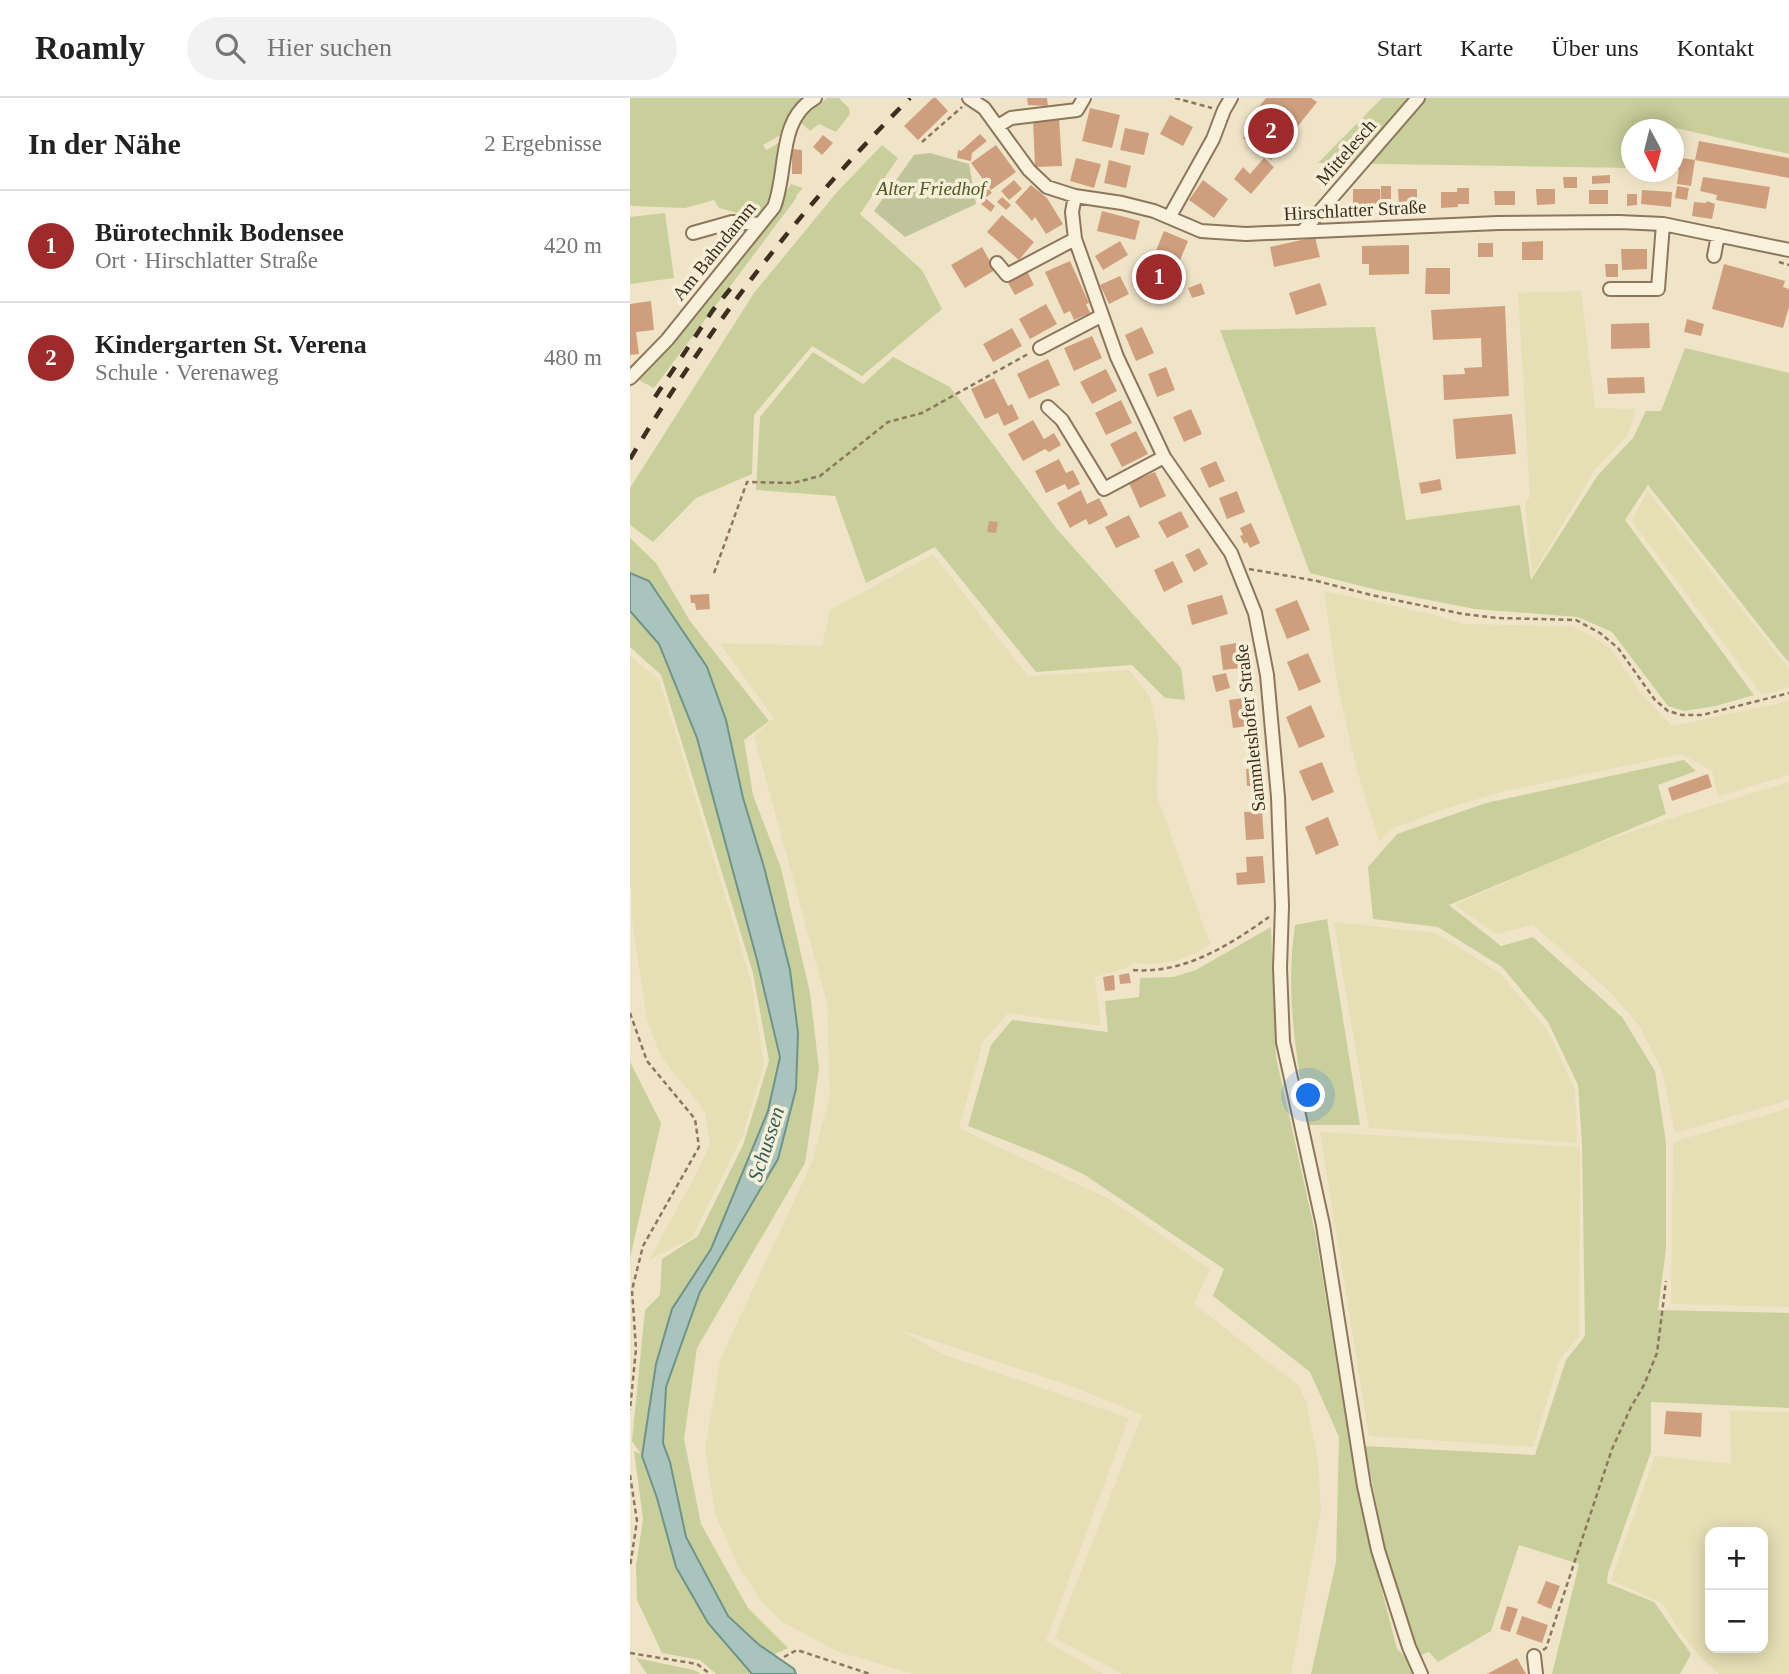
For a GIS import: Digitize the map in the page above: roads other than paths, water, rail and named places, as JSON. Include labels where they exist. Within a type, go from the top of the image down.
[{"type":"street","name":"Am Bahndamm","points":[[630,378],[667,340],[774,207],[781,190],[786,143],[794,119],[809,101],[815,98]]},
{"type":"street","points":[[998,125],[1052,105],[1077,110],[1084,98]]},
{"type":"street","points":[[1170,216],[1213,139],[1231,98]]},
{"type":"street","name":"Mittelesch","points":[[1303,231],[1419,98]]},
{"type":"street","name":"Hirschlatter Straße","points":[[966,102],[984,108],[1029,170],[1047,187],[1075,196],[1122,203],[1170,216],[1201,231],[1246,234],[1497,223],[1662,224],[1789,250]]},
{"type":"street","name":"Sammletshofer Straße","points":[[1075,196],[1072,212],[1075,239],[1116,358],[1164,457],[1231,553],[1255,613],[1267,675],[1278,797],[1283,1042],[1323,1225],[1364,1486],[1378,1550],[1419,1671]]},
{"type":"street","points":[[693,233],[732,222],[760,224]]},
{"type":"street","points":[[1610,289],[1658,289],[1662,224]]},
{"type":"street","points":[[1714,256],[1718,235]]},
{"type":"street","points":[[997,263],[1007,275],[1075,239]]},
{"type":"street","points":[[1040,348],[1101,316]]},
{"type":"street","points":[[1048,407],[1062,420],[1104,488],[1164,457]]},
{"type":"street","points":[[1534,1656],[1536,1674]]},
{"type":"water","name":"Schussen","points":[[630,573],[649,581],[707,667],[726,720],[743,798],[790,970],[798,1033],[796,1089],[778,1159],[700,1292],[666,1387],[663,1443],[670,1462],[686,1537],[728,1616],[758,1644],[794,1669],[796,1674],[752,1674],[708,1623],[676,1567],[642,1456],[656,1364],[672,1309],[711,1249],[768,1111],[780,1057],[757,960],[697,738],[659,644],[630,611]]},
{"type":"railway","points":[[630,459],[692,361],[759,270],[831,182],[910,98]]},
{"type":"railway","points":[[655,397],[713,310],[731,288]]},
{"type":"place","name":"Kindergarten St. Verena","points":[[1271,131]]},
{"type":"place","name":"Bürotechnik Bodensee","points":[[1159,277]]},
{"type":"park label","name":"Alter Friedhof","points":[[931,188]]}]
